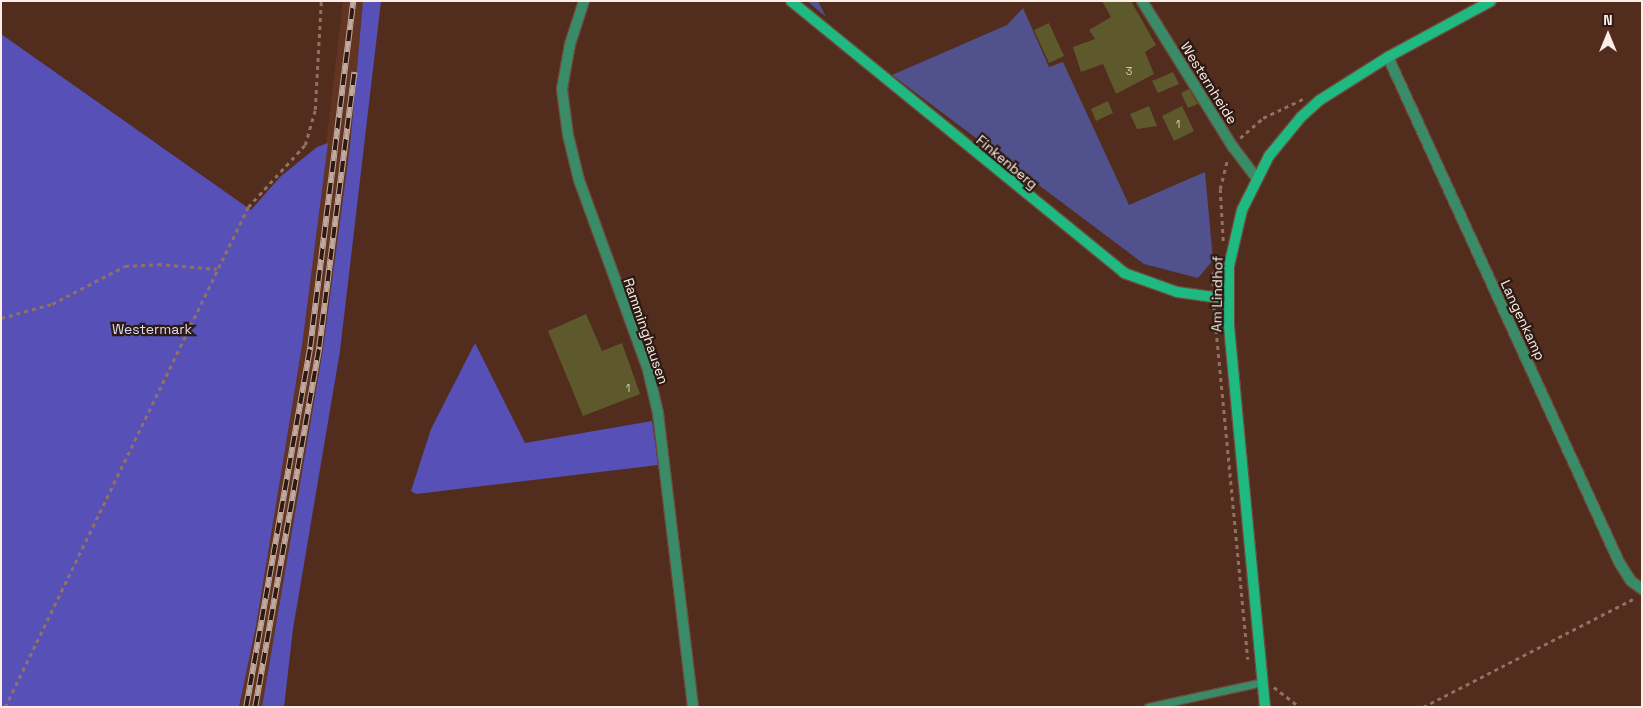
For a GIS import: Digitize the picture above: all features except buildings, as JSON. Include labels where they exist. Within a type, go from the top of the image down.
[{"type":"street","name":"Ramminghausen","points":[[584,1],[570,44],[562,89],[568,135],[579,180],[648,370],[658,413],[693,707]]},
{"type":"street","name":"Finkenberg","points":[[791,1],[1124,273],[1176,292],[1228,299]]},
{"type":"street","name":"Westernheide","points":[[1142,1],[1233,148],[1256,177]]},
{"type":"street","name":"Am Lindhof","points":[[1265,707],[1228,299],[1233,239],[1256,177],[1284,135],[1300,117],[1320,100],[1388,57],[1491,1]]},
{"type":"street","name":"Langenkamp","points":[[1388,57],[1619,562],[1631,581],[1642,589]]},
{"type":"lane","points":[[1148,707],[1263,682]]},
{"type":"path","points":[[5,707],[248,207],[305,146],[315,110],[321,1]]},
{"type":"path","points":[[1,318],[52,304],[125,266],[158,264],[217,269]]},
{"type":"path","points":[[1214,297],[1249,664]]},
{"type":"path","points":[[1423,707],[1642,595]]},
{"type":"path","points":[[1263,682],[1276,687],[1300,707]]},
{"type":"shaded area","points":[[343,1],[363,1],[350,146],[323,349],[262,707],[239,707],[256,626],[302,346]]},
{"type":"shaded area","points":[[807,1],[818,1],[826,17]]},
{"type":"shaded area","points":[[1023,8],[1049,67],[1063,62],[1129,205],[1205,172],[1213,260],[1198,278],[1144,264],[892,75],[1007,25]]},
{"type":"green space","points":[[363,1],[381,1],[340,351],[293,629],[284,707],[262,707],[323,349],[350,146]]},
{"type":"green space","name":"Westermark","points":[[1,34],[251,210],[280,177],[317,147],[328,143],[302,346],[256,626],[239,707],[1,707]]},
{"type":"green space","points":[[475,343],[525,443],[652,421],[658,465],[416,494],[411,491],[431,429]]},
{"type":"railway","points":[[246,707],[310,347],[353,1]]},
{"type":"railway","points":[[255,707],[319,347],[354,72]]}]
